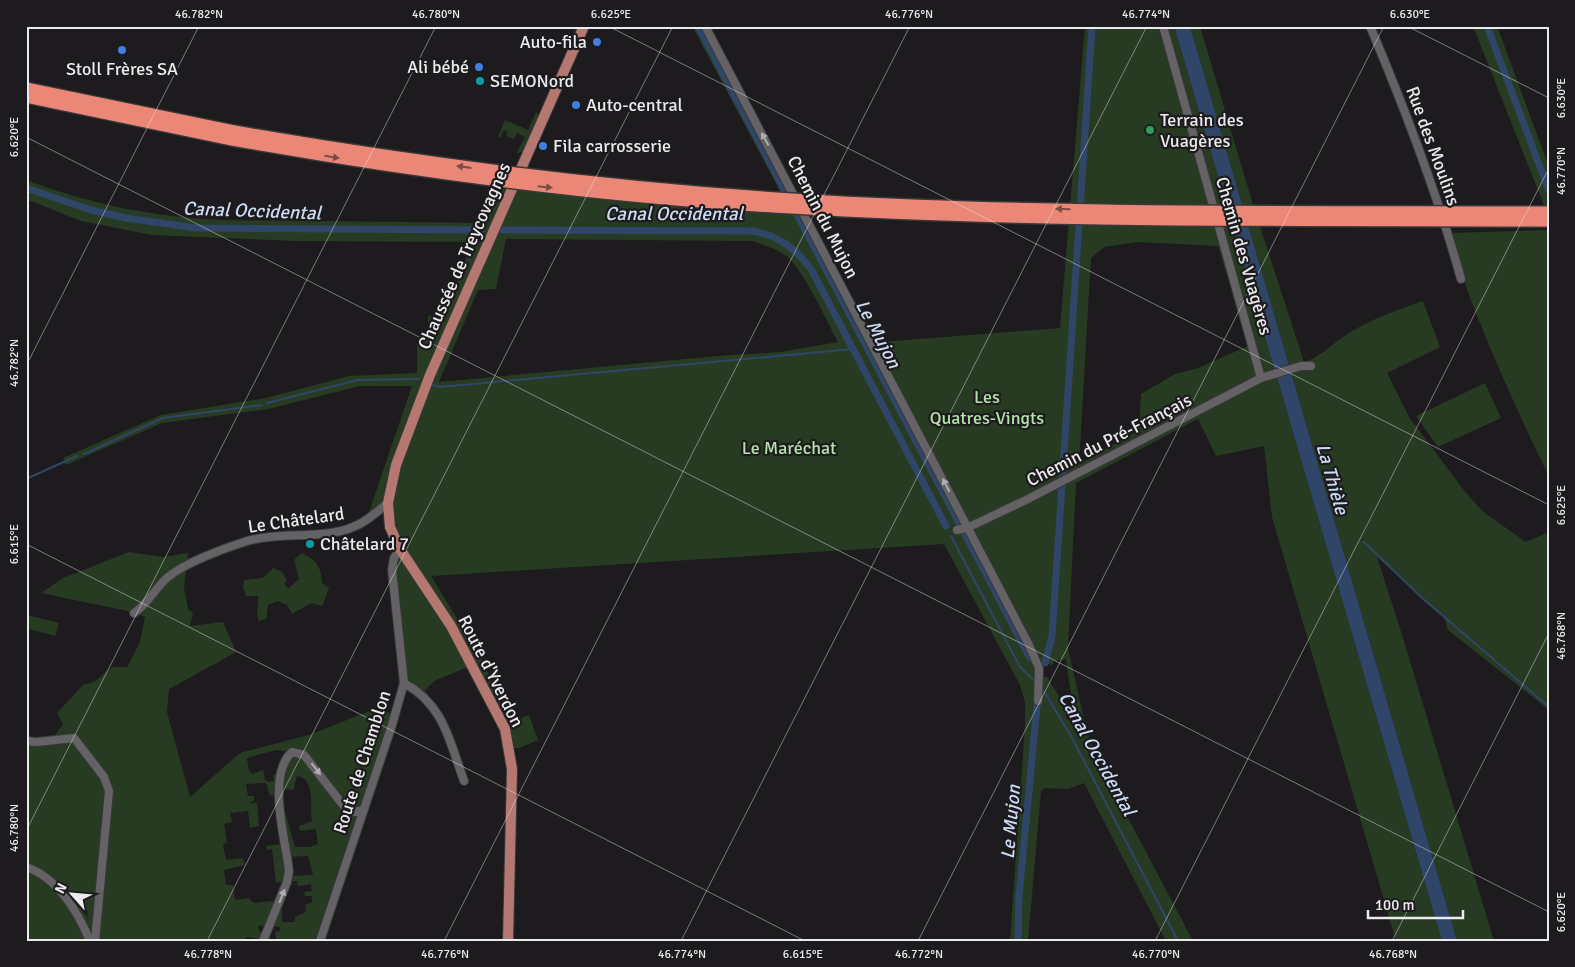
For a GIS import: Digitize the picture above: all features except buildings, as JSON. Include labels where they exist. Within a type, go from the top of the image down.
[{"type":"highway","points":[[26,88],[178,121],[387,156],[528,175],[701,193],[825,201],[1007,208],[1549,212]]},
{"type":"highway","points":[[26,97],[167,128],[325,156],[528,185],[695,201],[830,211],[1004,217],[1549,221]]},
{"type":"main road","name":"Chaussée de Treycovagnes","points":[[388,503],[396,465],[430,375],[584,26]]},
{"type":"main road","points":[[388,503],[390,527],[400,549]]},
{"type":"main road","name":"Route d'Yverdon","points":[[400,549],[451,626],[505,728],[512,769],[508,941]]},
{"type":"street","name":"Chemin du Mujon","points":[[705,26],[970,527],[1028,643],[1039,668],[1038,701]]},
{"type":"street","name":"Chemin des Vuagères","points":[[1163,26],[1263,377]]},
{"type":"street","name":"Rue des Moulins","points":[[1370,26],[1414,133],[1448,233],[1461,279]]},
{"type":"street","name":"Chemin du Pré-Français","points":[[957,530],[970,527],[1263,377],[1301,366],[1311,366]]},
{"type":"street","name":"Le Châtelard","points":[[134,613],[142,608],[168,577],[192,564],[244,542],[260,538],[348,529],[370,518],[388,503]]},
{"type":"street","name":"Route de Chamblon","points":[[320,941],[404,683],[392,570],[394,558],[400,549]]},
{"type":"street","points":[[404,683],[422,694],[435,709],[444,727],[464,781]]},
{"type":"street","points":[[26,741],[38,742],[74,738],[104,777],[109,791],[94,941]]},
{"type":"street","points":[[263,941],[287,882],[289,871],[279,799],[286,758],[292,752],[304,754],[343,805],[355,812],[364,810]]},
{"type":"street","points":[[26,867],[38,871],[71,905],[83,924],[90,941]]},
{"type":"green space","points":[[692,26],[705,26],[874,341],[1060,328],[1085,26],[1174,26],[1442,941],[1396,941],[1272,517],[1264,446],[1216,456],[1198,419],[1076,483],[1068,648],[1086,728],[1097,759],[1193,941],[1166,941],[1084,783],[1068,789],[1044,788],[1041,791],[1028,941],[1010,941],[1025,702],[1020,685],[944,544],[431,576],[477,651],[511,717],[509,722],[529,715],[538,740],[519,748],[510,748],[473,665],[434,681],[422,694],[404,683],[392,570],[400,549],[388,504],[375,513],[369,512],[412,386],[360,386],[268,409],[162,423],[66,465],[63,458],[161,415],[266,398],[349,376],[417,373],[417,341],[428,341],[428,316],[445,314],[472,242],[295,241],[152,235],[81,221],[26,199],[26,180],[74,196],[123,208],[172,216],[222,220],[485,223],[498,188],[789,208]],"holes":[[[506,239],[753,241],[777,250],[792,262],[807,283],[838,342],[780,352],[439,382],[478,290],[496,289]],[[1137,242],[1218,246],[1248,346],[1198,368],[1175,374],[1141,394],[1139,430],[1079,464],[1091,258],[1104,247]],[[1066,659],[1073,709],[1071,711],[1075,717],[1073,725],[1066,717],[1068,711],[1047,677],[1039,677],[1037,661],[1052,665],[1054,661]]]},
{"type":"green space","points":[[1190,26],[1200,26],[1254,208],[1304,362],[1316,357],[1343,337],[1367,323],[1423,301],[1440,347],[1387,373],[1409,417],[1463,489],[1482,511],[1526,542],[1549,532],[1549,710],[1448,630],[1444,617],[1377,557],[1494,941],[1457,941]]},
{"type":"green space","points":[[1473,26],[1497,26],[1549,167],[1549,218]]},
{"type":"green space","points":[[536,112],[539,115],[523,151],[516,154],[525,137],[517,133],[514,139],[506,136],[508,132],[504,130],[500,138],[498,137],[505,120],[528,130]]},
{"type":"green space","points":[[1549,230],[1549,477],[1481,326],[1448,233]]},
{"type":"green space","points":[[1485,383],[1501,418],[1438,447],[1416,416]]},
{"type":"green space","points":[[129,552],[163,557],[188,553],[184,588],[188,609],[193,613],[190,626],[223,622],[236,652],[169,689],[167,712],[190,797],[240,753],[309,735],[377,708],[395,715],[320,941],[273,941],[276,940],[275,932],[280,931],[280,927],[266,925],[258,926],[259,931],[265,936],[269,934],[270,941],[246,937],[247,941],[26,941],[26,743],[50,742],[63,724],[57,713],[83,685],[94,682],[112,667],[127,667],[140,642],[145,617],[132,612],[41,593],[63,578]],"holes":[[[276,750],[291,752],[280,788],[293,790],[297,776],[307,782],[311,794],[312,821],[299,826],[300,831],[316,829],[318,844],[309,847],[295,847],[286,815],[280,816],[288,857],[308,856],[313,875],[291,876],[290,881],[297,881],[298,886],[311,884],[312,891],[304,892],[305,896],[312,896],[312,902],[305,905],[306,912],[295,917],[295,922],[282,922],[282,907],[286,897],[281,897],[278,904],[272,901],[254,903],[249,898],[235,900],[233,885],[226,885],[224,870],[245,865],[243,858],[226,860],[223,844],[227,843],[224,824],[232,822],[230,813],[248,811],[250,828],[259,826],[257,803],[249,803],[254,801],[254,796],[248,796],[246,784],[266,783],[270,796],[276,794],[278,779],[275,775],[273,775],[274,781],[268,782],[265,780],[263,770],[252,774],[249,771],[247,758]]]},
{"type":"green space","points":[[302,553],[317,565],[321,572],[322,583],[329,588],[322,606],[311,603],[292,614],[287,605],[278,601],[268,605],[266,619],[259,621],[257,615],[258,596],[246,596],[243,588],[244,580],[263,578],[273,568],[282,572],[287,580],[284,583],[288,589],[299,579],[294,560]]},
{"type":"green space","points":[[26,615],[59,623],[55,636],[26,628]]},
{"type":"green space","points":[[280,844],[284,858],[285,876],[284,881],[276,883],[272,849],[267,850],[266,846]]},
{"type":"water","points":[[1174,26],[1190,26],[1457,941],[1442,941]]},
{"type":"waterway","name":"Le Mujon","points":[[698,26],[1030,658]]},
{"type":"waterway","points":[[1045,663],[1052,636],[1092,26]]},
{"type":"waterway","points":[[1487,26],[1549,191]]},
{"type":"waterway","name":"Canal Occidental","points":[[26,188],[91,210],[126,218],[196,228],[482,230]]},
{"type":"waterway","name":"Canal Occidental","points":[[503,230],[753,231],[771,236],[786,244],[811,269],[946,526]]},
{"type":"waterway","points":[[433,385],[439,387],[853,349]]},
{"type":"waterway","points":[[267,403],[358,380],[419,379]]},
{"type":"waterway","points":[[84,454],[163,418],[262,405]]},
{"type":"waterway","points":[[26,479],[77,456]]},
{"type":"waterway","name":"Canal Occidental","points":[[951,536],[1020,667],[1037,683]]},
{"type":"waterway","points":[[1364,542],[1421,597],[1549,707]]},
{"type":"waterway","name":"Canal Occidental","points":[[1042,688],[1071,736],[1178,941]]},
{"type":"waterway","name":"Le Mujon","points":[[1018,941],[1019,896],[1037,706]]},
{"type":"place","name":"Auto-fila","points":[[597,42]]},
{"type":"place","name":"Stoll Frères SA","points":[[122,50]]},
{"type":"place","name":"Ali bébé","points":[[479,67]]},
{"type":"place","name":"SEMONord","points":[[480,81]]},
{"type":"place","name":"Auto-central","points":[[576,105]]},
{"type":"place","name":"Terrain des Vuagères","points":[[1150,130]]},
{"type":"place","name":"Fila carrosserie","points":[[543,146]]},
{"type":"place","name":"Châtelard 7","points":[[310,544]]},
{"type":"park label","name":"Les Quatres-Vingts","points":[[987,407]]},
{"type":"park label","name":"Le Maréchat","points":[[789,448]]},
{"type":"water label","name":"La Thièle","points":[[1332,479]]}]
